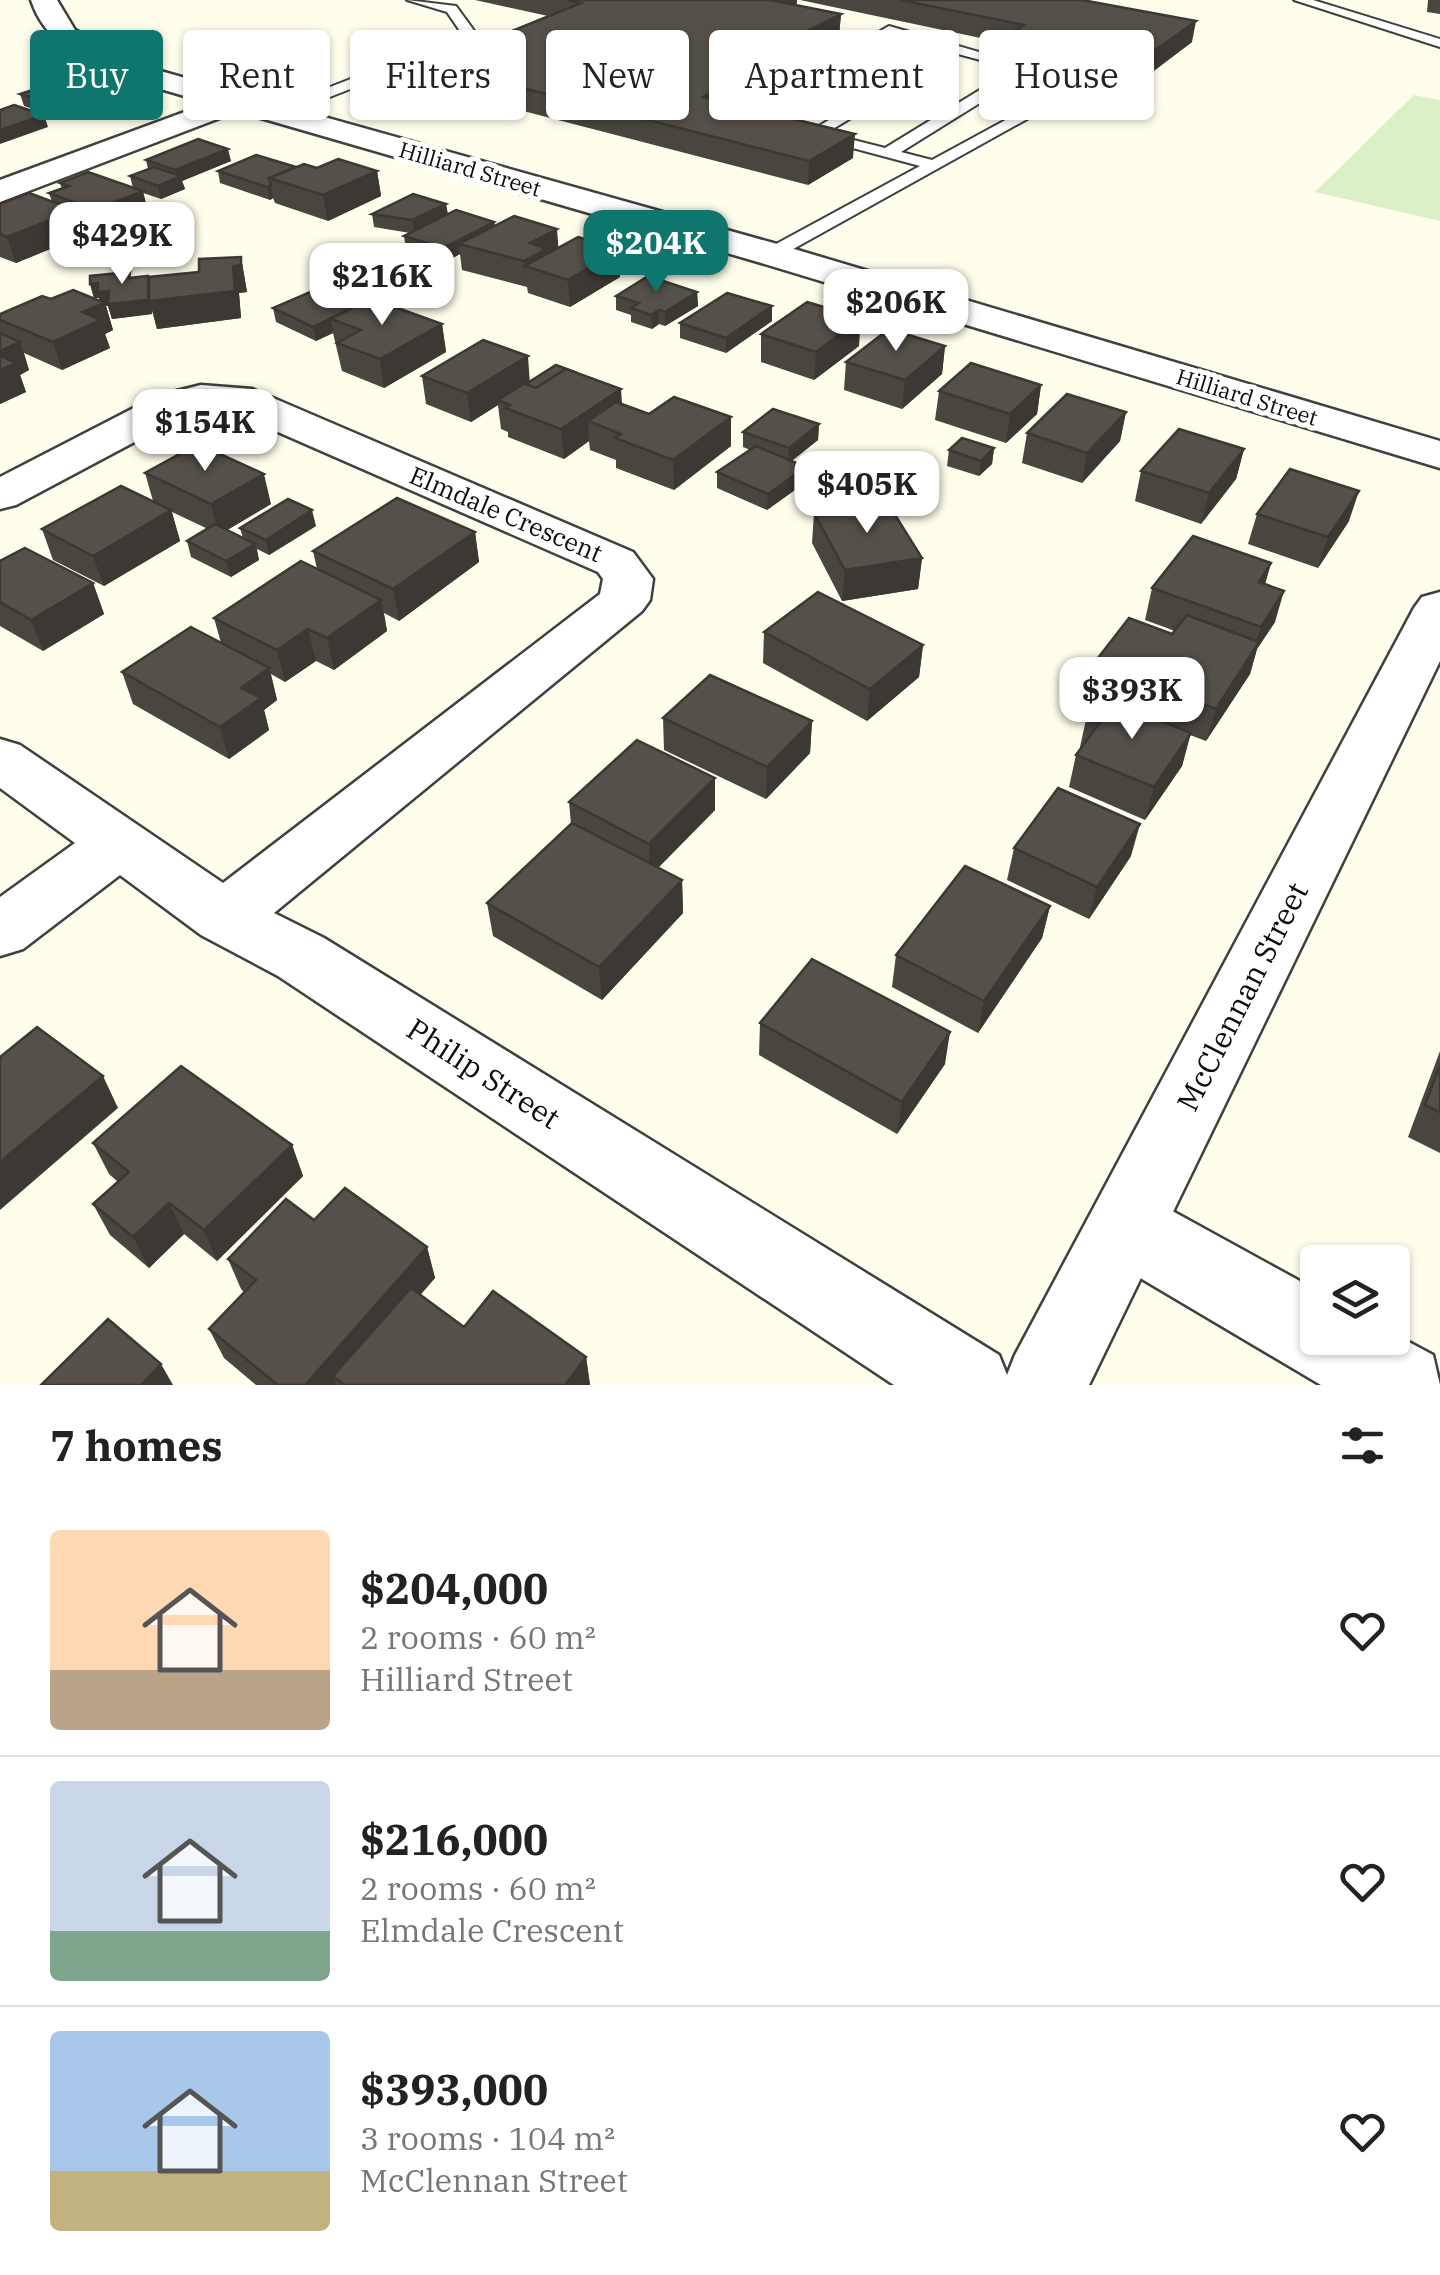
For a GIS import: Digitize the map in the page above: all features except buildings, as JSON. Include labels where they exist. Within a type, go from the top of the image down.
[{"type":"street","name":"Hilliard Street","points":[[44,0],[48,20],[80,47],[130,71],[183,86]]},
{"type":"street","points":[[0,192],[189,120]]},
{"type":"street","name":"Hilliard Street","points":[[297,120],[771,254],[1440,454]]},
{"type":"street","name":"Elmdale Crescent","points":[[0,496],[172,405],[201,398],[237,398],[616,562],[628,578],[624,600],[224,917]]},
{"type":"street","name":"McClennan Street","points":[[1045,1385],[1440,608]]},
{"type":"street","name":"Philip Street","points":[[0,758],[224,917],[301,957],[969,1385]]},
{"type":"street","points":[[0,931],[121,842]]},
{"type":"street","points":[[1126,1227],[1300,1327]]},
{"type":"street","points":[[1350,1355],[1403,1385]]},
{"type":"lane","points":[[330,93],[430,54],[468,32],[451,9],[412,0]]},
{"type":"lane","points":[[1300,0],[1440,43]]},
{"type":"lane","points":[[887,154],[979,97]]},
{"type":"lane","points":[[754,120],[777,126]]},
{"type":"lane","points":[[812,135],[837,120]]},
{"type":"lane","points":[[771,254],[1018,120]]},
{"type":"lane","points":[[794,130],[934,166]]},
{"type":"green space","points":[[1414,95],[1440,100],[1440,221],[1315,192]]}]
